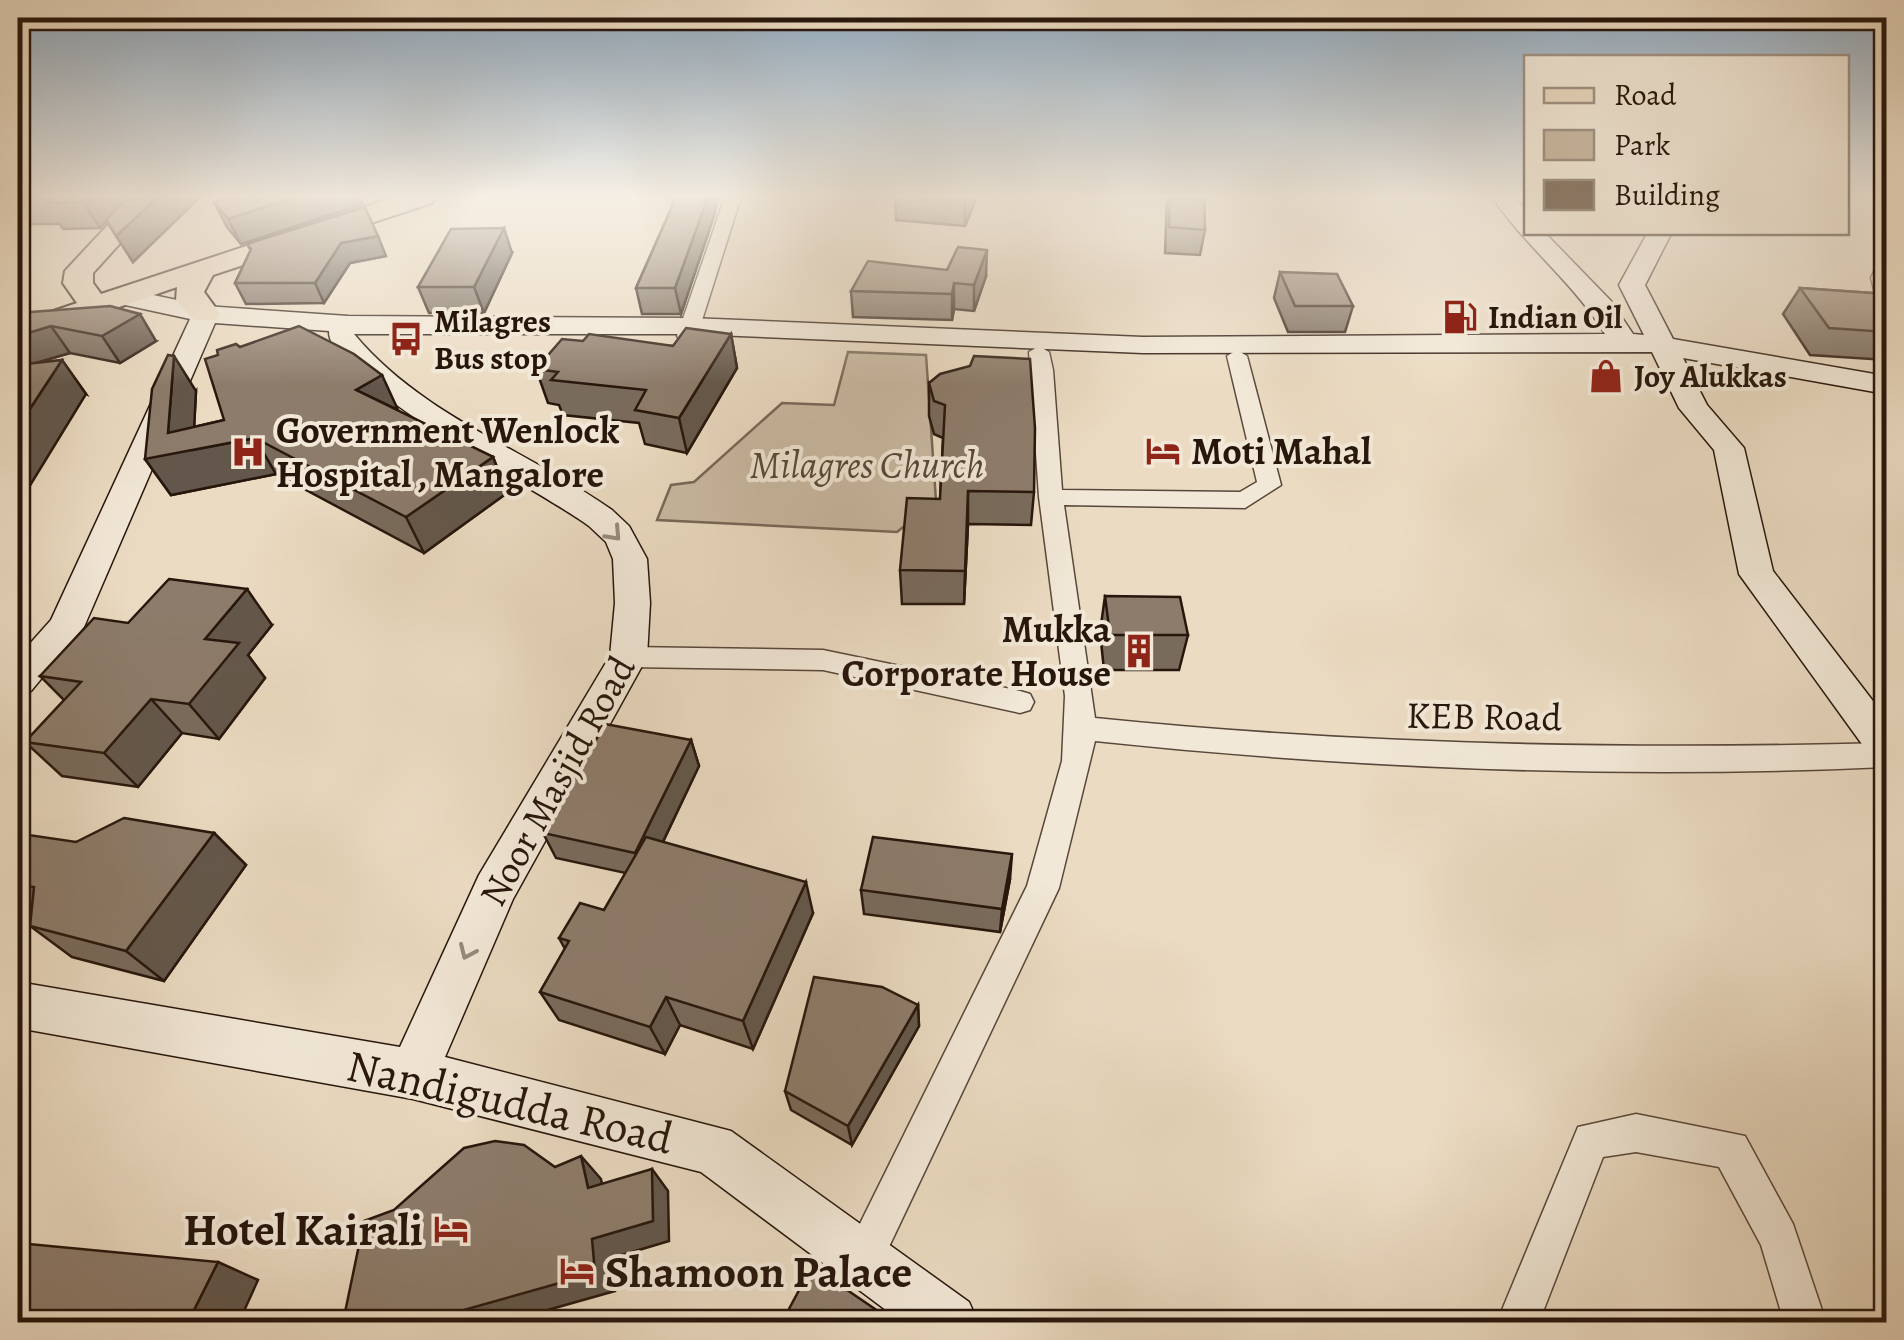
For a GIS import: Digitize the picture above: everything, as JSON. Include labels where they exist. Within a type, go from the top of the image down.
[{"type":"main road","points":[[91,260],[80,272],[78,283],[108,298]]},
{"type":"main road","points":[[107,260],[97,272],[108,298]]},
{"type":"main road","points":[[18,333],[218,260]]},
{"type":"main road","points":[[18,324],[233,260]]},
{"type":"main road","points":[[201,271],[189,292],[203,318]]},
{"type":"main road","points":[[50,322],[152,316]]},
{"type":"street","points":[[688,331],[712,260]]},
{"type":"street","points":[[1557,260],[1602,306],[1624,342]]},
{"type":"street","points":[[1645,260],[1632,285],[1694,408],[1729,448],[1756,574],[1886,747]]},
{"type":"street","points":[[1886,263],[1880,278],[1886,297]]},
{"type":"street","points":[[108,298],[152,316],[344,329],[688,331],[1144,344],[1665,350]]},
{"type":"street","points":[[108,298],[203,318]]},
{"type":"street","points":[[18,681],[66,627],[203,318]]},
{"type":"street","name":"Noor Masjid Road","points":[[344,329],[362,364],[415,404],[591,509],[628,550],[634,638],[628,657],[495,889],[413,1074]]},
{"type":"street","points":[[688,331],[1039,352],[1237,356],[1624,342],[1886,385]]},
{"type":"street","points":[[864,1256],[1043,888],[1061,826],[1081,728],[1065,574],[1052,498],[1039,352]]},
{"type":"street","points":[[1052,498],[1246,500],[1270,486],[1237,356]]},
{"type":"street","points":[[628,657],[823,660],[1020,702]]},
{"type":"street","name":"KEB Road","points":[[1081,728],[1463,759],[1886,756]]},
{"type":"street","name":"Nandigudda Road","points":[[18,1005],[413,1074],[713,1149],[949,1322]]},
{"type":"street","points":[[1518,1322],[1591,1140],[1636,1133],[1731,1150],[1779,1238],[1805,1322]]},
{"type":"green space","name":"Milagres Church","points":[[848,352],[926,355],[936,501],[897,532],[657,520],[671,485],[694,482],[782,403],[834,405]]},
{"type":"building","points":[[246,260],[330,260],[315,283],[235,283]]},
{"type":"building","points":[[434,260],[488,260],[474,287],[418,287]]},
{"type":"building","points":[[649,260],[685,260],[675,288],[636,288]]},
{"type":"building","points":[[952,260],[983,260],[974,285],[954,283],[952,294],[851,291],[868,261],[947,270]]},
{"type":"building","points":[[1280,272],[1337,274],[1353,306],[1295,306]]},
{"type":"building","points":[[1800,288],[1886,294],[1886,332],[1829,328]]},
{"type":"building","points":[[110,306],[140,314],[102,336],[51,326],[18,336],[18,313]]},
{"type":"building","points":[[299,326],[354,354],[382,375],[356,390],[493,457],[406,517],[255,438],[145,459],[152,389],[168,355],[174,356],[168,433],[224,420],[205,359],[218,355],[217,350],[236,344],[240,347]]},
{"type":"building","points":[[686,328],[731,334],[679,418],[635,410],[646,390],[551,380],[558,372],[536,369],[562,339],[583,341],[589,334],[673,346]]},
{"type":"building","points":[[974,356],[1030,359],[1034,492],[968,491],[965,571],[900,570],[907,498],[940,499],[945,405],[934,401],[929,383],[940,374],[970,366]]},
{"type":"building","points":[[62,360],[18,427],[18,376],[26,364]]},
{"type":"building","points":[[169,579],[247,589],[205,639],[239,643],[189,704],[151,699],[104,753],[25,742],[81,682],[40,676],[94,618],[128,623]]},
{"type":"building","points":[[1105,596],[1180,597],[1188,635],[1110,635]]},
{"type":"building","points":[[605,724],[691,740],[635,853],[543,833]]},
{"type":"building","points":[[124,818],[214,833],[126,951],[30,926],[34,887],[18,885],[18,849],[29,835],[76,842]]},
{"type":"building","points":[[646,837],[806,882],[743,1021],[666,997],[650,1027],[540,992],[569,941],[559,938],[580,903],[604,910]]},
{"type":"building","points":[[873,837],[1012,854],[1002,909],[861,890]]},
{"type":"building","points":[[814,977],[882,987],[918,1005],[848,1126],[785,1091]]},
{"type":"building","points":[[495,1141],[524,1145],[555,1167],[581,1156],[588,1188],[652,1169],[653,1221],[592,1239],[595,1273],[421,1322],[343,1322],[364,1221],[394,1210],[464,1148]]},
{"type":"building","points":[[18,1243],[218,1262],[188,1322],[18,1322]]},
{"type":"building","points":[[812,1266],[894,1322],[782,1322]]},
{"type":"place","name":"Indian Oil","points":[[1460,317]]},
{"type":"place","name":"Milagres Bus stop","points":[[406,339]]},
{"type":"place","name":"Joy Alukkas","points":[[1606,376]]},
{"type":"place","name":"Moti Mahal","points":[[1163,451]]},
{"type":"place","name":"Government Wenlock Hospital , Mangalore","points":[[248,452]]},
{"type":"place","name":"Mukka Corporate House","points":[[1139,651]]},
{"type":"place","name":"Hotel Kairali","points":[[451,1229]]},
{"type":"place","name":"Shamoon Palace","points":[[577,1271]]}]
